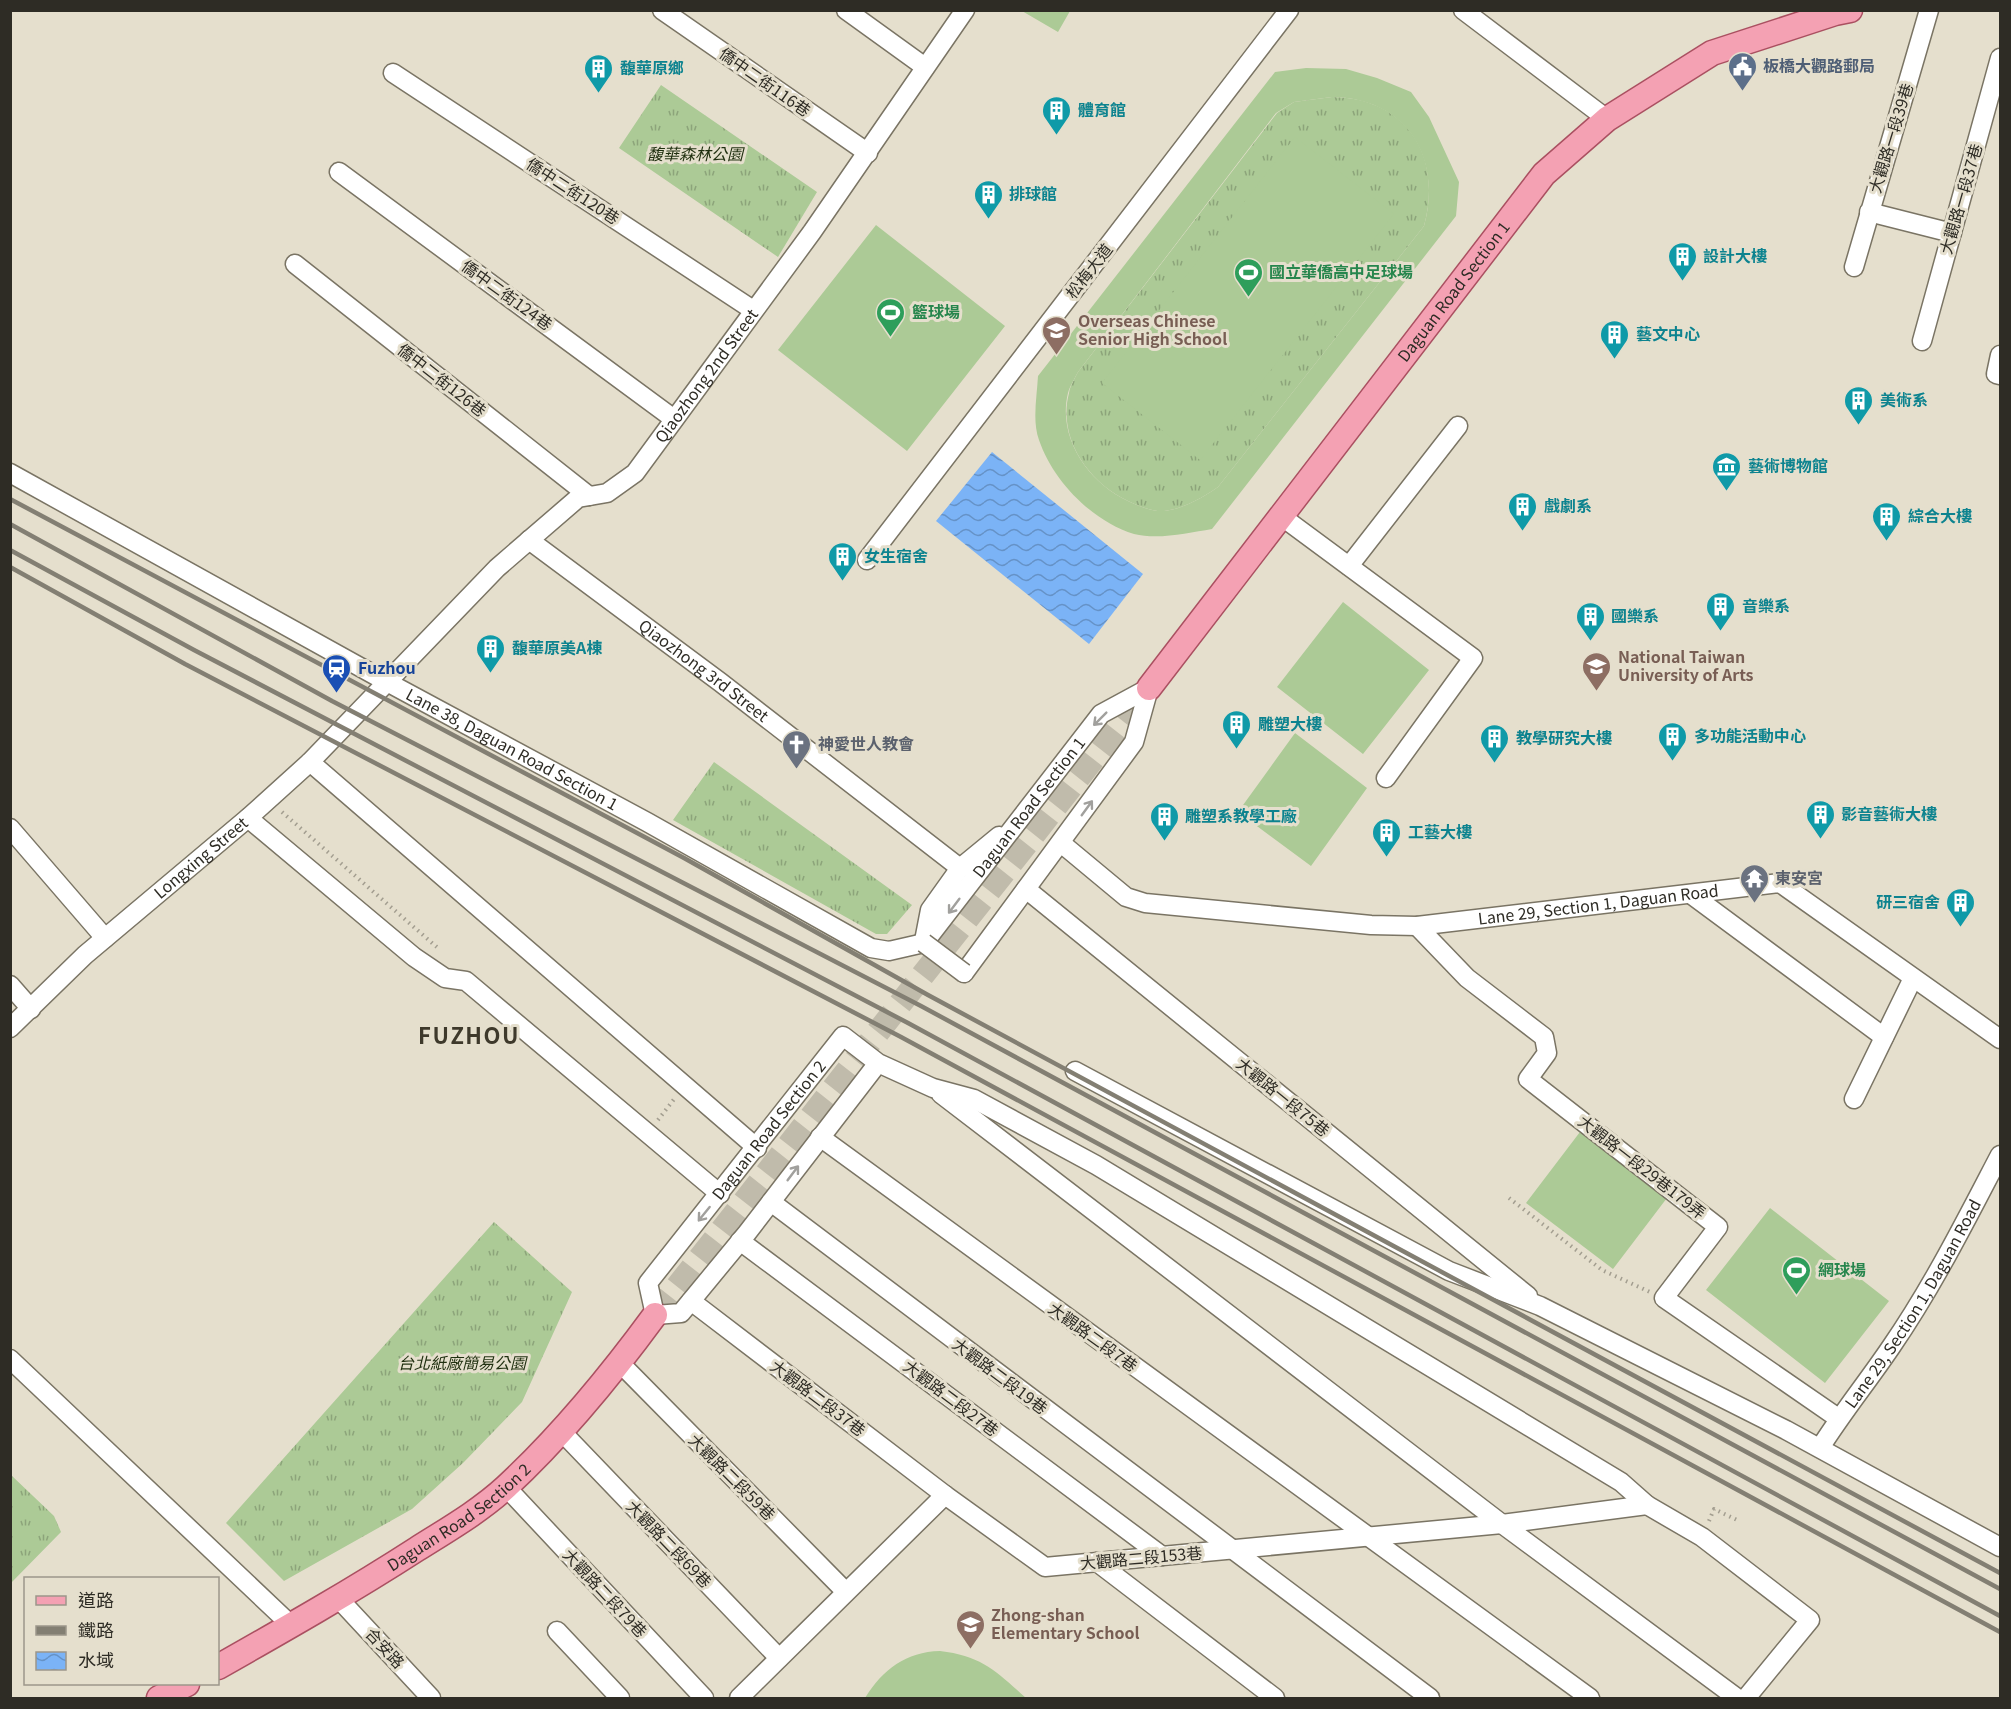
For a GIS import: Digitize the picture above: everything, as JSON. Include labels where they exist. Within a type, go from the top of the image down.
[{"type":"main road","name":"Daguan Road Section 1","points":[[1149,688],[1544,174],[1607,119],[1712,53],[1834,13],[1850,10]]},
{"type":"main road","name":"Daguan Road Section 2","points":[[219,1665],[338,1598],[455,1524],[506,1488],[620,1363],[655,1315]]},
{"type":"main road","points":[[159,1698],[183,1685]]},
{"type":"street","name":"僑中二街116巷","points":[[662,10],[868,153]]},
{"type":"street","points":[[846,10],[925,67]]},
{"type":"street","name":"Qiaozhong 2nd Street","points":[[387,682],[497,567],[529,540],[579,498],[606,493],[635,473],[868,153],[965,10]]},
{"type":"street","name":"松梅大道","points":[[867,560],[1289,10]]},
{"type":"street","points":[[1463,10],[1607,119]]},
{"type":"street","name":"大觀路一段39巷","points":[[1854,267],[1929,10]]},
{"type":"street","name":"大觀路一段37巷","points":[[1922,341],[2001,58]]},
{"type":"street","name":"僑中二街120巷","points":[[393,73],[753,310]]},
{"type":"street","name":"僑中二街124巷","points":[[339,172],[674,419]]},
{"type":"street","points":[[1869,212],[1952,233]]},
{"type":"street","name":"僑中二街126巷","points":[[295,264],[589,496]]},
{"type":"street","points":[[1998,374],[2001,356]]},
{"type":"street","points":[[1349,566],[1458,426]]},
{"type":"street","name":"Lane 38, Daguan Road Section 1","points":[[10,473],[387,682],[647,822],[871,948],[889,951],[924,943]]},
{"type":"street","points":[[1281,516],[1473,658],[1386,778]]},
{"type":"street","name":"Qiaozhong 3rd Street","points":[[529,540],[720,682],[960,868]]},
{"type":"street","name":"Longxing Street","points":[[10,1028],[105,938],[248,818],[310,762],[387,682]]},
{"type":"street","name":"Daguan Road Section 1","points":[[1149,688],[1134,742],[964,973],[924,943],[1101,714],[1149,688]]},
{"type":"street","points":[[310,762],[757,1148]]},
{"type":"street","points":[[248,818],[414,957],[445,978],[466,981],[720,1194]]},
{"type":"street","points":[[10,828],[105,938]]},
{"type":"street","points":[[924,943],[930,910],[960,868],[994,837],[1009,832]]},
{"type":"street","name":"Lane 29, Section 1, Daguan Road","points":[[1061,843],[1126,897],[1145,903],[1371,926],[1417,926],[1780,883],[2001,1040]]},
{"type":"street","name":"大觀路一段75巷","points":[[1026,889],[1540,1306]]},
{"type":"street","points":[[1692,895],[1884,1037]]},
{"type":"street","name":"大觀路一段29巷179弄","points":[[1417,926],[1467,978],[1544,1037],[1547,1053],[1528,1079],[1718,1227],[1664,1298]]},
{"type":"street","points":[[1854,1099],[1912,978]]},
{"type":"street","points":[[10,985],[31,1008]]},
{"type":"street","name":"Daguan Road Section 2","points":[[655,1315],[648,1283],[757,1148],[843,1036],[878,1063]]},
{"type":"street","points":[[655,1315],[681,1313],[771,1202],[878,1063],[933,1088],[974,1099],[1096,1165],[1621,1482],[1647,1505],[1702,1537],[1810,1620],[1746,1698]]},
{"type":"street","points":[[1076,1071],[1449,1271],[1540,1306],[1820,1448],[2001,1547]]},
{"type":"street","points":[[933,1088],[1502,1524],[1737,1698]]},
{"type":"street","name":"大觀路二段7巷","points":[[820,1137],[1366,1538],[1590,1698]]},
{"type":"street","name":"Lane 29, Section 1, Daguan Road","points":[[1820,1448],[1838,1418],[1897,1337],[1954,1243],[2001,1155]]},
{"type":"street","name":"大觀路二段19巷","points":[[771,1202],[1230,1550],[1430,1698]]},
{"type":"street","name":"大觀路二段27巷","points":[[740,1241],[1162,1556]]},
{"type":"street","points":[[1664,1298],[1838,1418]]},
{"type":"street","name":"大觀路二段37巷","points":[[691,1301],[945,1495]]},
{"type":"street","points":[[10,1359],[292,1626]]},
{"type":"street","name":"大觀路二段59巷","points":[[620,1363],[845,1592]]},
{"type":"street","name":"大觀路二段69巷","points":[[560,1430],[779,1658]]},
{"type":"street","name":"大觀路二段79巷","points":[[506,1488],[704,1698]]},
{"type":"street","points":[[739,1698],[945,1495]]},
{"type":"street","name":"大觀路二段153巷","points":[[945,1495],[1045,1567],[1502,1524],[1647,1505]]},
{"type":"street","points":[[1097,1562],[1275,1698]]},
{"type":"street","name":"合安路","points":[[338,1598],[431,1698]]},
{"type":"street","points":[[557,1631],[620,1698]]},
{"type":"path","points":[[268,800],[440,950]]},
{"type":"path","points":[[647,1133],[685,1086]]},
{"type":"path","points":[[1509,1198],[1602,1270],[1664,1298]]},
{"type":"path","points":[[1702,1537],[1714,1509],[1737,1520]]},
{"type":"green space","points":[[1070,10],[1058,32],[1022,11]]},
{"type":"green space","points":[[1306,68],[1346,69],[1377,78],[1411,92],[1429,117],[1459,182],[1456,216],[1212,529],[1163,536],[1134,534],[1103,520],[1089,509],[1076,498],[1054,470],[1045,455],[1037,433],[1038,376],[1275,72]],"holes":[[[1332,97],[1358,100],[1380,108],[1399,120],[1413,136],[1423,155],[1428,177],[1429,201],[1424,226],[1218,487],[1192,502],[1164,511],[1141,507],[1114,493],[1089,471],[1079,457],[1067,426],[1068,393],[1078,372],[1276,113],[1294,102]]]},
{"type":"green space","name":"馥華森林公園","points":[[661,85],[817,192],[778,257],[619,148]]},
{"type":"green space","points":[[1332,97],[1358,100],[1381,108],[1399,120],[1413,136],[1423,155],[1428,176],[1429,200],[1424,226],[1218,487],[1192,502],[1164,511],[1150,510],[1128,501],[1101,483],[1089,471],[1072,442],[1066,410],[1074,379],[1277,113],[1294,102]]},
{"type":"green space","name":"國立華僑高中足球場","points":[[1295,137],[1394,214],[1200,460],[1102,383]]},
{"type":"green space","name":"籃球場","points":[[876,225],[1005,326],[907,451],[778,350]]},
{"type":"green space","points":[[1343,602],[1429,670],[1363,754],[1277,687]]},
{"type":"green space","points":[[1295,733],[1367,788],[1311,866],[1238,812]]},
{"type":"green space","points":[[714,762],[912,905],[887,934],[876,934],[673,820]]},
{"type":"green space","points":[[1583,1128],[1670,1194],[1613,1269],[1526,1203]]},
{"type":"green space","name":"網球場","points":[[1770,1208],[1889,1301],[1825,1383],[1706,1290]]},
{"type":"green space","name":"台北紙廠簡易公園","points":[[494,1222],[572,1292],[522,1402],[463,1463],[412,1509],[284,1581],[226,1523]]},
{"type":"green space","points":[[11,1475],[54,1516],[61,1532],[11,1583]]},
{"type":"green space","points":[[940,1651],[955,1653],[978,1661],[1006,1680],[1026,1698],[865,1698],[896,1664],[916,1655]]},
{"type":"water","points":[[992,452],[1143,574],[1089,644],[936,521]]},
{"type":"tunnel","points":[[655,1315],[1149,688]]},
{"type":"railway","points":[[10,499],[684,858],[928,995],[2000,1573]]},
{"type":"railway","points":[[10,524],[332,701],[921,1006],[2000,1589]]},
{"type":"railway","points":[[10,550],[194,650],[908,1023],[2000,1616]]},
{"type":"railway","points":[[10,567],[185,664],[901,1037],[2000,1632]]},
{"type":"place","name":"板橋大觀路郵局","points":[[1742,92]]},
{"type":"place","name":"馥華原鄉","points":[[599,94]]},
{"type":"place","name":"體育館","points":[[1057,136]]},
{"type":"place","name":"排球館","points":[[988,220]]},
{"type":"place","name":"設計大樓","points":[[1682,282]]},
{"type":"place","name":"國立華僑高中足球場","points":[[1248,298]]},
{"type":"place","name":"籃球場","points":[[891,338]]},
{"type":"place","name":"Overseas Chinese Senior High School","points":[[1057,356]]},
{"type":"place","name":"藝文中心","points":[[1615,360]]},
{"type":"place","name":"美術系","points":[[1859,426]]},
{"type":"place","name":"藝術博物館","points":[[1727,492]]},
{"type":"place","name":"戲劇系","points":[[1523,532]]},
{"type":"place","name":"綜合大樓","points":[[1887,542]]},
{"type":"place","name":"女生宿舍","points":[[843,582]]},
{"type":"place","name":"音樂系","points":[[1721,632]]},
{"type":"place","name":"國樂系","points":[[1590,642]]},
{"type":"place","name":"馥華原美A棟","points":[[491,674]]},
{"type":"place","name":"National Taiwan University of Arts","points":[[1597,692]]},
{"type":"place","name":"Fuzhou","points":[[337,694]]},
{"type":"place","name":"雕塑大樓","points":[[1237,750]]},
{"type":"place","name":"多功能活動中心","points":[[1673,762]]},
{"type":"place","name":"教學研究大樓","points":[[1495,764]]},
{"type":"place","name":"神愛世人教會","points":[[797,770]]},
{"type":"place","name":"影音藝術大樓","points":[[1820,840]]},
{"type":"place","name":"雕塑系教學工廠","points":[[1164,842]]},
{"type":"place","name":"工藝大樓","points":[[1387,858]]},
{"type":"place","name":"東安宮","points":[[1754,904]]},
{"type":"place","name":"研三宿舍","points":[[1961,928]]},
{"type":"place","name":"網球場","points":[[1797,1296]]},
{"type":"place","name":"Zhong-shan Elementary School","points":[[970,1650]]},
{"type":"district","name":"FUZHOU","points":[[469,1036]]}]
